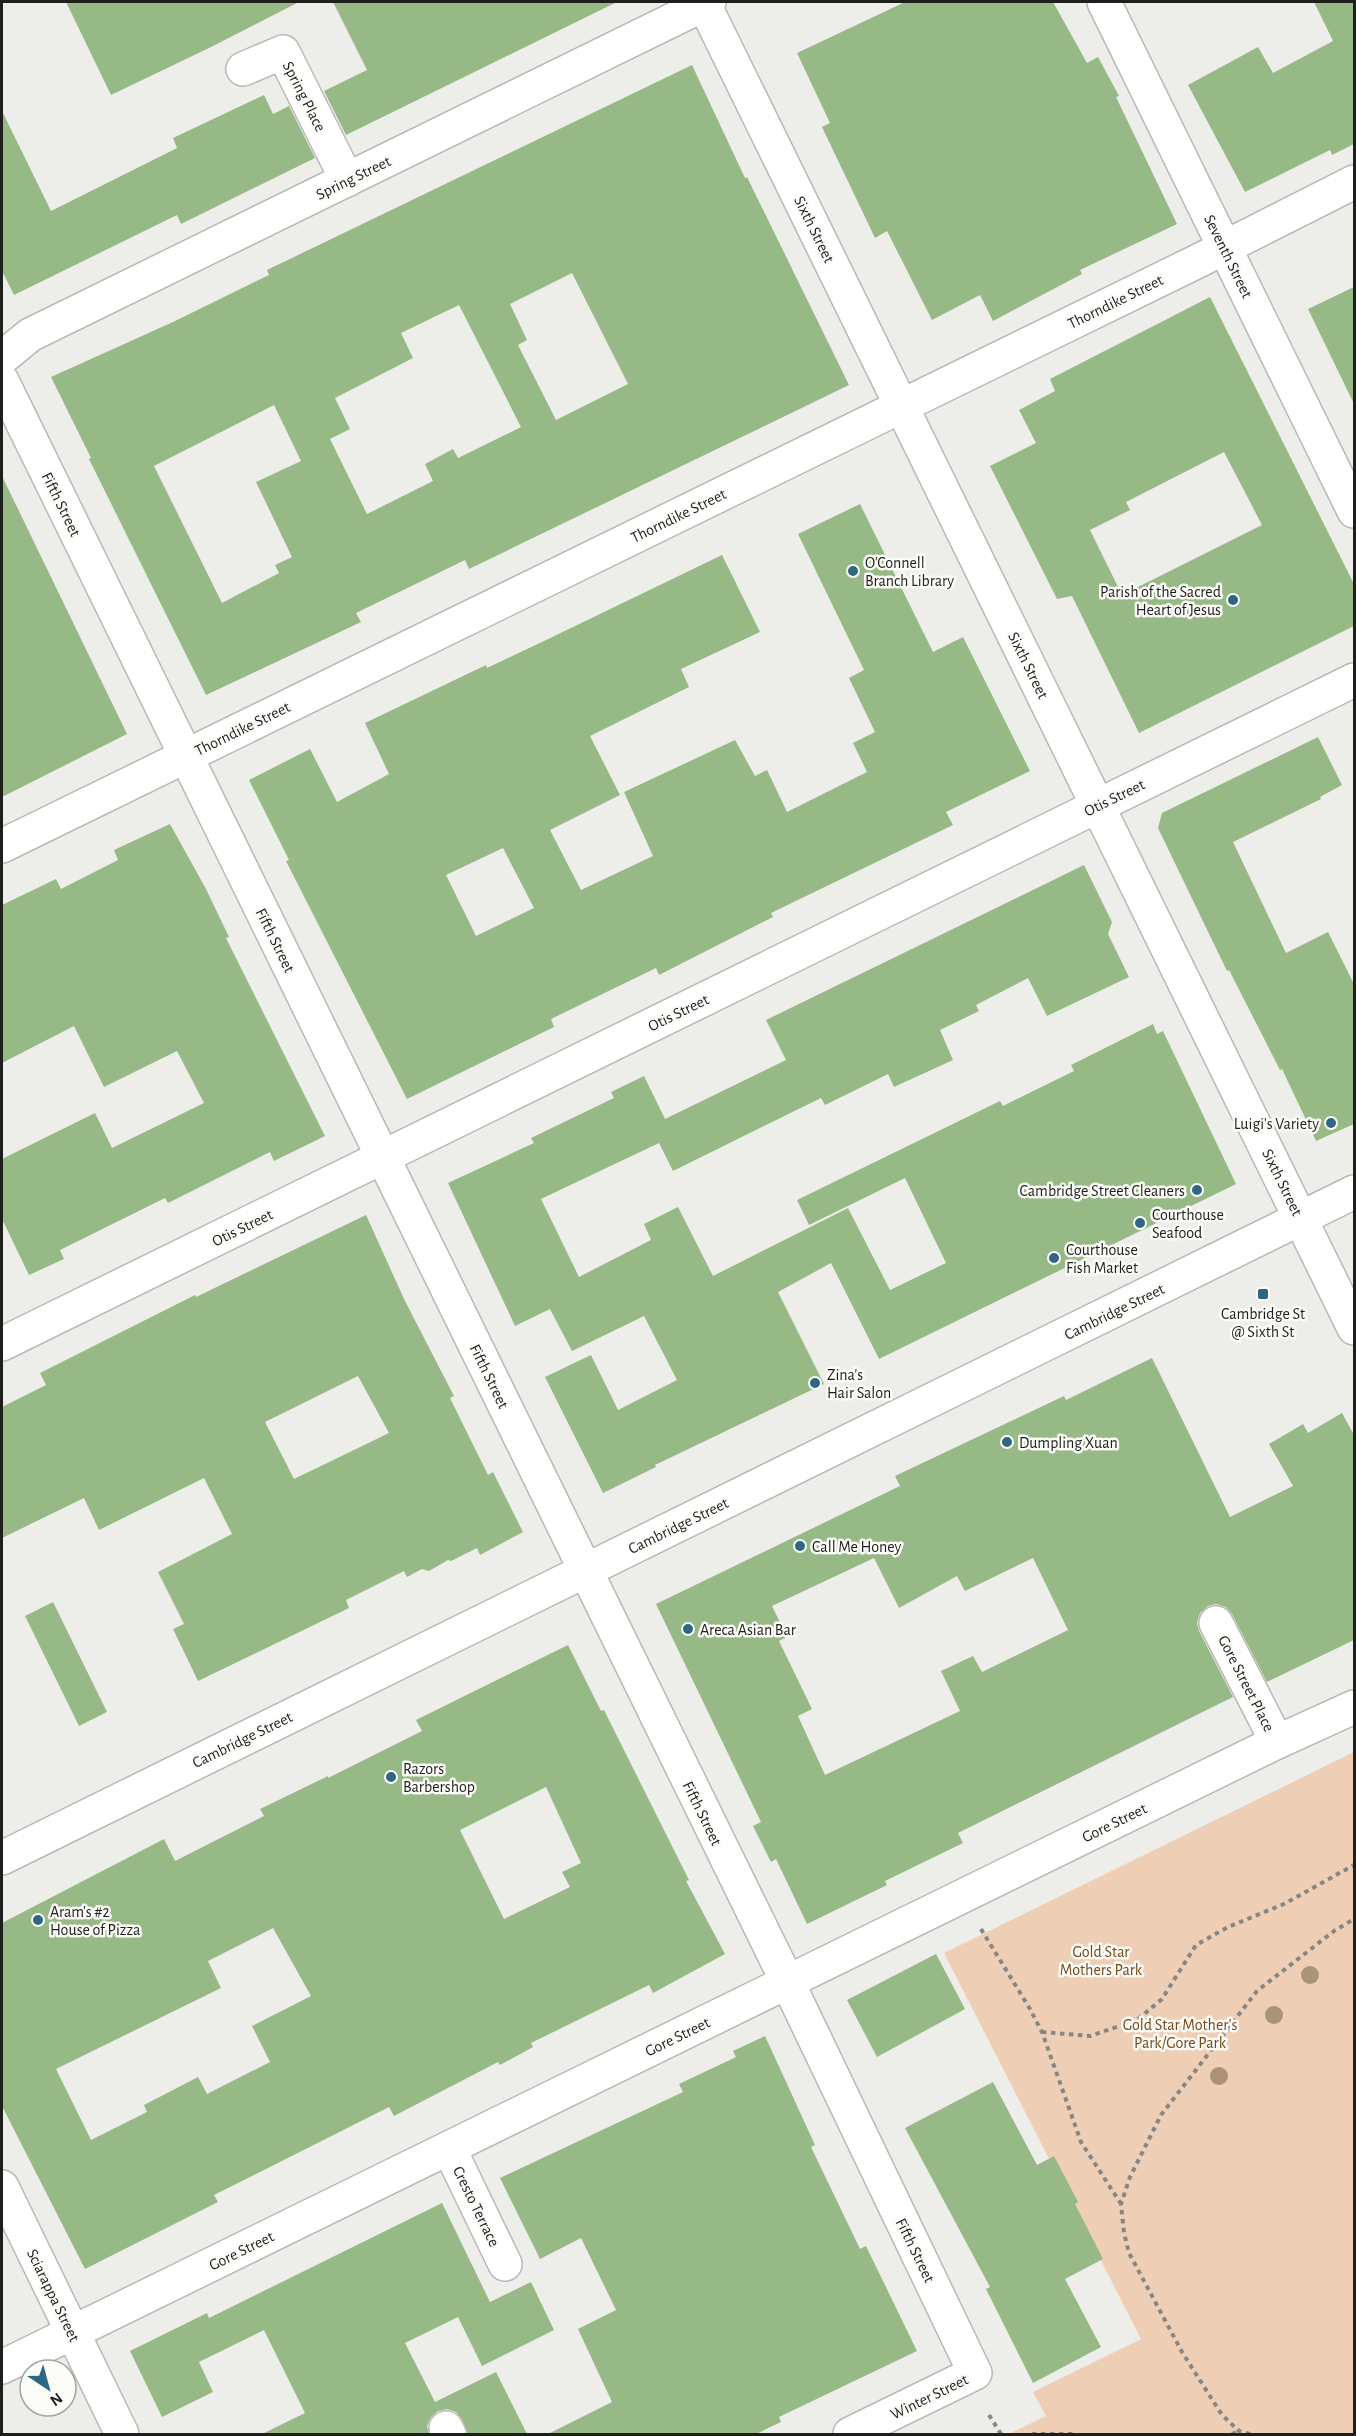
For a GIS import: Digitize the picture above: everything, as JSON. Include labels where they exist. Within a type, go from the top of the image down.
[{"type":"street","name":"Spring Street","points":[[2,358],[30,335],[706,2]]},
{"type":"street","name":"Sixth Street","points":[[706,2],[1354,1328]]},
{"type":"street","name":"Seventh Street","points":[[1104,2],[1354,511]]},
{"type":"street","name":"Spring Place","points":[[243,69],[283,52],[347,180]]},
{"type":"street","name":"Thorndike Street","points":[[2,846],[1354,182]]},
{"type":"street","name":"Fifth Street","points":[[2,381],[787,1981],[975,2373]]},
{"type":"street","name":"Otis Street","points":[[2,1344],[1354,680]]},
{"type":"street","name":"Cambridge Street","points":[[2,1858],[1354,1192]]},
{"type":"street","name":"Gore Street Place","points":[[1216,1623],[1277,1743]]},
{"type":"street","name":"Gore Street","points":[[2,2367],[787,1981],[1354,1707]]},
{"type":"street","name":"Cresto Terrace","points":[[449,2148],[505,2264]]},
{"type":"street","name":"Sciarappa Street","points":[[2,2187],[122,2434]]},
{"type":"street","name":"Winter Street","points":[[850,2434],[975,2373]]},
{"type":"path","points":[[1042,2032],[1090,2036],[1137,2020],[1162,1999],[1196,1945],[1228,1927],[1284,1904],[1354,1865]]},
{"type":"path","points":[[1120,2204],[1130,2176],[1161,2115],[1257,1991],[1334,1931],[1354,1919]]},
{"type":"path","points":[[981,1929],[1042,2032],[1081,2142],[1120,2204],[1129,2253],[1182,2352],[1222,2415],[1239,2431],[1250,2434]]},
{"type":"path","points":[[989,2415],[1001,2434]]},
{"type":"path","points":[[1232,2434],[1239,2431]]},
{"type":"path","points":[[1032,2434],[1073,2434]]},
{"type":"green space","name":"Gold Star Mother's Park/Gore Park","points":[[1354,1752],[1354,2434],[1009,2434],[1046,2416],[1033,2392],[1141,2339],[944,1953]]},
{"type":"building","points":[[66,2],[299,2],[111,95]]},
{"type":"building","points":[[333,2],[617,2],[346,135],[324,91],[367,70]]},
{"type":"building","points":[[905,2],[1053,2],[1087,63],[1098,57],[1119,96],[1116,97],[1177,224],[1080,270],[1082,274],[993,321],[980,295],[932,320],[887,231],[875,238],[822,127],[830,123],[797,53]]},
{"type":"building","points":[[1314,2],[1354,2],[1354,144],[1332,155],[1330,150],[1245,192],[1188,85],[1258,47],[1273,73],[1333,41]]},
{"type":"building","points":[[692,65],[745,178],[747,177],[849,385],[469,569],[465,560],[356,613],[361,622],[206,695],[51,377],[173,322],[269,275],[267,270]],"holes":[[[572,273],[628,384],[556,420],[518,345],[527,340],[510,304]],[[459,305],[521,427],[458,458],[453,449],[425,464],[433,481],[367,514],[330,439],[350,429],[335,398],[413,358],[401,333]],[[274,405],[301,461],[256,482],[292,557],[275,565],[279,573],[222,603],[154,466]]]},
{"type":"building","points":[[264,95],[273,114],[289,106],[315,158],[181,224],[177,215],[14,295],[2,271],[2,111],[51,211],[177,148],[173,138]]},
{"type":"building","points":[[1354,287],[1354,404],[1308,309]]},
{"type":"building","points":[[1210,297],[1354,584],[1354,626],[1139,733],[1072,596],[1057,599],[990,466],[1036,443],[1019,410],[1055,391],[1050,379]],"holes":[[[1224,452],[1262,525],[1122,595],[1090,530],[1130,510],[1126,502]]]},
{"type":"building","points":[[2,476],[127,734],[2,797]]},
{"type":"building","points":[[860,504],[933,652],[963,637],[1030,771],[946,812],[953,825],[771,913],[773,917],[659,975],[656,968],[551,1019],[554,1027],[407,1099],[286,861],[289,860],[249,780],[310,749],[337,802],[389,774],[365,723],[486,665],[487,668],[722,555],[760,632],[681,669],[689,687],[590,736],[620,795],[550,830],[581,890],[653,856],[624,792],[735,740],[755,776],[767,770],[787,812],[867,772],[853,743],[875,732],[849,678],[864,670],[798,534]],"holes":[[[503,848],[534,908],[476,936],[446,875]]]},
{"type":"building","points":[[1318,737],[1342,785],[1320,797],[1321,799],[1233,842],[1286,953],[1328,932],[1354,984],[1354,1124],[1316,1141],[1282,1069],[1280,1070],[1229,970],[1227,971],[1158,828],[1162,813]]},
{"type":"building","points":[[170,824],[206,889],[229,937],[226,938],[325,1136],[274,1161],[270,1152],[168,1203],[165,1198],[60,1250],[64,1259],[29,1275],[2,1219],[2,1159],[95,1113],[112,1148],[204,1103],[177,1051],[104,1087],[74,1026],[2,1063],[2,905],[56,879],[61,889],[118,860],[114,850]]},
{"type":"building","points":[[1084,865],[1112,922],[1108,934],[1129,977],[1047,1016],[1028,978],[976,1005],[979,1011],[940,1030],[953,1060],[894,1087],[888,1074],[825,1105],[821,1098],[673,1171],[659,1143],[541,1199],[579,1277],[651,1240],[644,1224],[678,1207],[713,1276],[848,1208],[890,1290],[946,1263],[905,1178],[809,1225],[797,1200],[1000,1101],[1003,1106],[1074,1071],[1071,1065],[1153,1024],[1157,1034],[1163,1031],[1236,1184],[879,1359],[831,1263],[778,1292],[824,1384],[655,1465],[656,1467],[603,1493],[545,1377],[591,1355],[618,1410],[677,1380],[644,1316],[572,1351],[550,1309],[515,1326],[448,1183],[534,1143],[531,1138],[614,1098],[611,1092],[644,1076],[665,1119],[786,1060],[766,1020]]},
{"type":"building","points":[[366,1215],[405,1301],[454,1396],[450,1398],[488,1475],[493,1472],[523,1532],[480,1555],[477,1548],[429,1571],[422,1569],[407,1577],[404,1571],[346,1600],[349,1608],[198,1681],[173,1629],[184,1624],[158,1572],[232,1534],[204,1478],[99,1530],[84,1498],[2,1538],[2,1407],[46,1385],[40,1373],[195,1295],[196,1297]],"holes":[[[358,1376],[389,1433],[294,1479],[265,1422]]]},
{"type":"building","points":[[1152,1358],[1230,1517],[1293,1486],[1269,1444],[1303,1424],[1308,1433],[1342,1413],[1354,1435],[1354,1640],[1267,1682],[1232,1614],[1226,1607],[1216,1604],[1208,1606],[1200,1613],[1197,1623],[1199,1631],[1233,1697],[958,1833],[963,1843],[885,1881],[887,1885],[807,1924],[776,1859],[771,1862],[753,1826],[761,1822],[656,1604],[900,1486],[895,1476],[1064,1396],[1066,1400]],"holes":[[[874,1558],[899,1608],[957,1576],[965,1591],[1033,1558],[1068,1630],[982,1672],[973,1656],[941,1671],[960,1711],[825,1775],[798,1716],[812,1709],[779,1641],[787,1637],[772,1606]]]},
{"type":"building","points":[[53,1602],[107,1712],[79,1726],[25,1616]]},
{"type":"building","points":[[568,1645],[601,1711],[604,1710],[689,1880],[686,1881],[725,1954],[653,1993],[649,1985],[531,2043],[533,2047],[500,2065],[498,2062],[394,2116],[389,2107],[214,2195],[218,2202],[85,2269],[2,2106],[2,1923],[164,1839],[175,1861],[264,1816],[260,1809],[422,1731],[416,1720]],"holes":[[[546,1787],[581,1863],[562,1872],[570,1887],[504,1919],[460,1830]],[[273,1928],[311,1996],[252,2026],[270,2062],[207,2094],[198,2077],[144,2105],[147,2112],[91,2140],[56,2069],[221,1988],[208,1961]]]},
{"type":"building","points":[[936,1954],[965,2009],[877,2057],[847,2000]]},
{"type":"building","points":[[765,2036],[815,2145],[811,2147],[860,2249],[866,2246],[917,2351],[779,2417],[781,2422],[756,2434],[548,2434],[612,2402],[578,2329],[616,2310],[581,2238],[540,2259],[500,2178],[683,2092],[679,2084],[736,2057],[733,2051]]},
{"type":"building","points":[[993,2082],[1037,2165],[1054,2156],[1078,2202],[1075,2204],[1103,2259],[1065,2279],[1101,2347],[1033,2383],[986,2289],[990,2287],[905,2128]]},
{"type":"building","points":[[442,2203],[490,2302],[531,2282],[554,2330],[482,2366],[458,2317],[405,2343],[435,2402],[496,2372],[527,2434],[468,2434],[462,2419],[456,2412],[447,2409],[438,2411],[431,2417],[427,2426],[429,2434],[262,2434],[305,2413],[264,2330],[199,2362],[213,2392],[162,2417],[130,2351],[207,2313],[209,2318]]},
{"type":"place","name":"O'Connell Branch Library","points":[[853,571]]},
{"type":"place","name":"Parish of the Sacred Heart of Jesus","points":[[1233,600]]},
{"type":"place","name":"Luigi's Variety","points":[[1331,1123]]},
{"type":"place","name":"Cambridge Street Cleaners","points":[[1197,1190]]},
{"type":"place","name":"Courthouse Seafood","points":[[1140,1223]]},
{"type":"place","name":"Courthouse Fish Market","points":[[1054,1258]]},
{"type":"place","name":"Cambridge St @ Sixth St","points":[[1263,1294]]},
{"type":"place","name":"Zina's Hair Salon","points":[[815,1383]]},
{"type":"place","name":"Dumpling Xuan","points":[[1007,1442]]},
{"type":"place","name":"Call Me Honey","points":[[800,1546]]},
{"type":"place","name":"Areca Asian Bar","points":[[688,1629]]},
{"type":"place","name":"Razors Barbershop","points":[[391,1777]]},
{"type":"place","name":"Aram's #2 House of Pizza","points":[[38,1920]]},
{"type":"park label","name":"Gold Star Mothers Park","points":[[1101,1960]]}]
